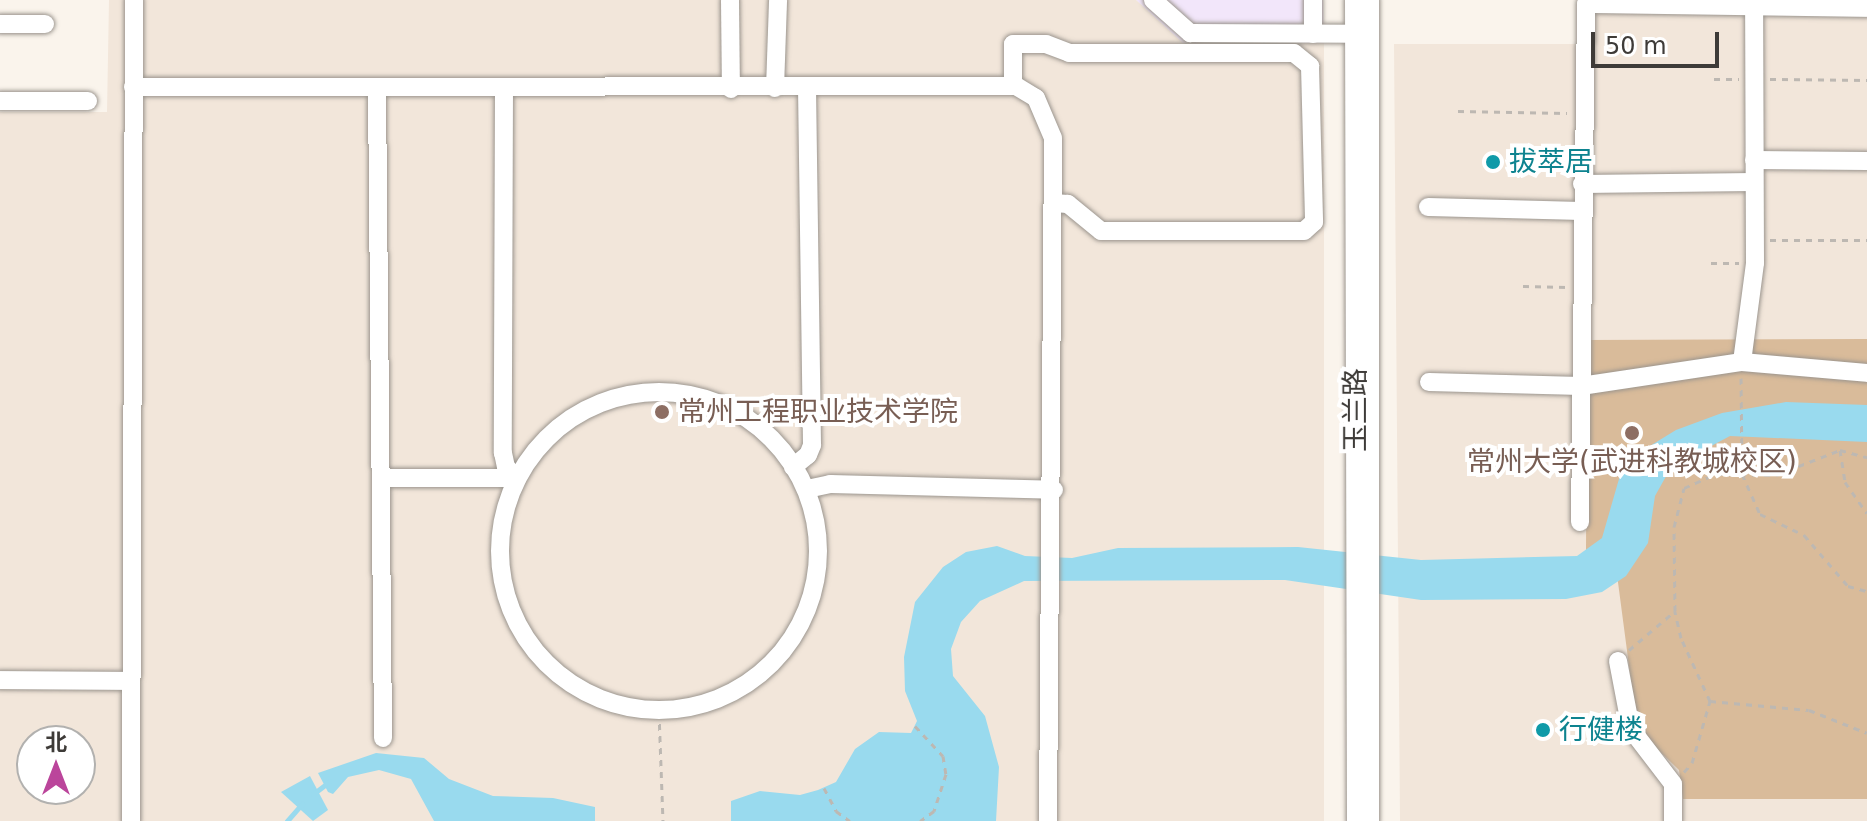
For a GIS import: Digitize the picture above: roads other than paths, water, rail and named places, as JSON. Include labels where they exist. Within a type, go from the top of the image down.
[{"type":"street","points":[[131,821],[134,0]]},
{"type":"street","points":[[730,0],[731,89]]},
{"type":"street","points":[[775,88],[778,0]]},
{"type":"street","points":[[1153,0],[1190,33],[1355,34]]},
{"type":"street","points":[[1313,0],[1313,34]]},
{"type":"street","name":"玉兰路","points":[[1354,0],[1363,546]]},
{"type":"street","name":"玉兰路","points":[[1356,821],[1363,603],[1370,0]]},
{"type":"street","points":[[1580,522],[1582,114],[1586,4],[1867,8]]},
{"type":"street","points":[[1742,362],[1755,263],[1754,6]]},
{"type":"street","points":[[0,24],[45,24]]},
{"type":"street","points":[[1013,86],[1013,44],[1046,44],[1069,53],[1294,53],[1310,66],[1314,222],[1304,231],[1101,231],[1068,204],[1053,203]]},
{"type":"street","points":[[133,87],[731,89],[1013,86],[1036,98],[1047,113],[1053,138],[1054,490],[1049,584],[1048,821]]},
{"type":"street","points":[[377,88],[383,738]]},
{"type":"street","points":[[504,88],[503,453],[506,467],[517,478]]},
{"type":"street","points":[[793,467],[808,455],[812,445],[807,88]]},
{"type":"street","points":[[0,101],[88,101]]},
{"type":"street","points":[[1754,160],[1867,161]]},
{"type":"street","points":[[1582,184],[1754,182]]},
{"type":"street","points":[[1428,207],[1582,211]]},
{"type":"street","points":[[1429,382],[1581,386],[1742,362],[1867,373]]},
{"type":"street","points":[[637,392],[690,394],[739,412],[779,445],[793,467],[807,489],[819,540],[815,592],[793,639],[758,678],[712,703],[659,712],[606,703],[559,677],[523,637],[502,588],[499,535],[517,478],[544,439],[587,408],[637,392]]},
{"type":"street","points":[[381,478],[517,478]]},
{"type":"street","points":[[807,489],[830,484],[1054,490]]},
{"type":"street","name":"玉兰路","points":[[1363,603],[1370,821]]},
{"type":"street","points":[[1618,661],[1631,729],[1673,784],[1673,821]]},
{"type":"street","points":[[0,680],[131,681]]},
{"type":"water","points":[[1786,402],[1867,405],[1867,442],[1730,436],[1698,453],[1669,471],[1655,496],[1648,543],[1626,576],[1602,592],[1566,599],[1421,600],[1285,580],[1024,581],[980,601],[961,622],[951,649],[953,676],[985,716],[999,767],[996,821],[731,821],[731,801],[760,791],[800,795],[818,790],[836,782],[855,749],[879,732],[911,733],[917,721],[905,691],[904,657],[915,602],[943,567],[966,552],[997,546],[1025,556],[1072,558],[1118,548],[1298,547],[1421,560],[1577,556],[1602,538],[1621,472],[1645,449],[1676,430],[1722,413]]},
{"type":"water","points":[[376,753],[424,758],[449,779],[493,796],[553,798],[595,807],[595,821],[434,821],[411,779],[379,770],[348,777],[333,794],[328,792],[318,773]]},
{"type":"water","points":[[310,776],[328,810],[313,821],[281,792]]},
{"type":"waterway","points":[[313,794],[330,781]]},
{"type":"waterway","points":[[287,821],[302,804]]},
{"type":"place","name":"拔萃居","points":[[1493,162]]},
{"type":"place","name":"常州工程职业技术学院","points":[[662,412]]},
{"type":"place","name":"常州大学(武进科教城校区)","points":[[1632,433]]},
{"type":"place","name":"行健楼","points":[[1543,730]]}]
